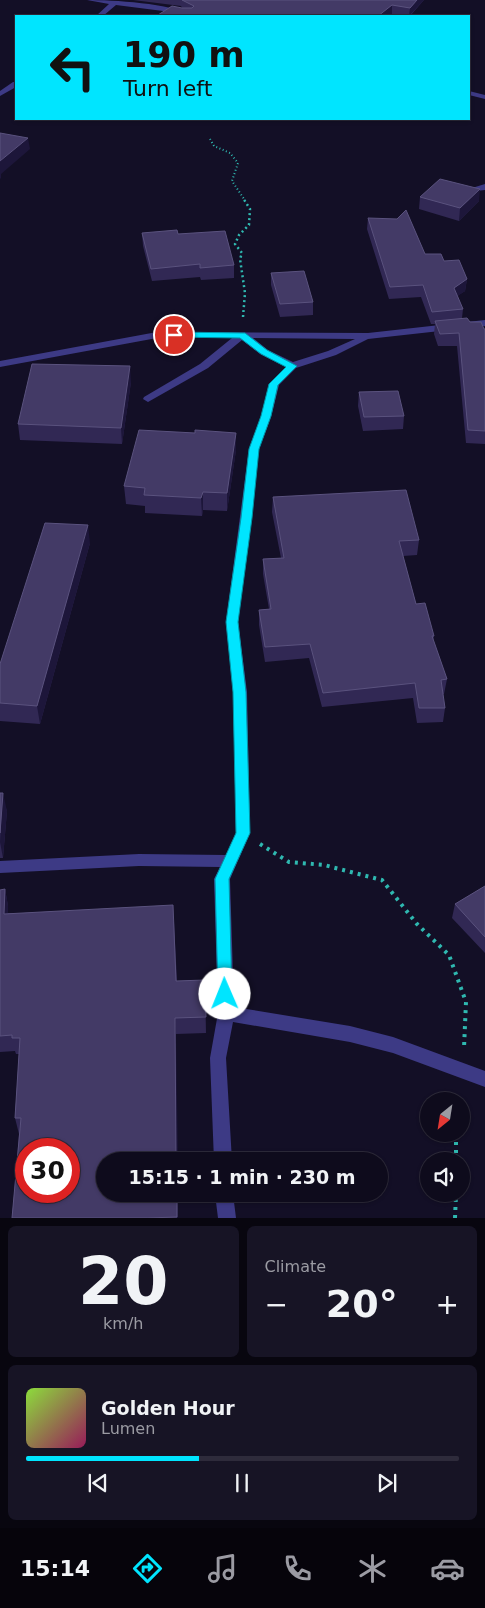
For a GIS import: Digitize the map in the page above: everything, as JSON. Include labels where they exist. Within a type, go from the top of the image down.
[{"type":"street","points":[[90,0],[165,7],[186,15]]},
{"type":"street","points":[[100,15],[116,2]]},
{"type":"street","points":[[0,94],[15,85]]},
{"type":"street","points":[[470,93],[485,97]]},
{"type":"street","points":[[0,364],[157,335],[368,336],[485,322]]},
{"type":"street","points":[[242,335],[264,352],[292,366]]},
{"type":"street","points":[[148,399],[204,366],[242,335]]},
{"type":"street","points":[[223,1152],[218,1058],[226,1013],[222,879],[243,833],[240,692],[232,622],[254,449],[266,416],[274,384],[292,366],[332,353],[368,336]]},
{"type":"street","points":[[0,354],[26,359]]},
{"type":"street","points":[[0,867],[139,860],[230,861]]},
{"type":"street","points":[[226,1013],[350,1034],[393,1045],[485,1079]]},
{"type":"street","points":[[225,1202],[227,1218]]},
{"type":"path","points":[[210,139],[214,146],[230,153],[238,163],[232,181],[250,209],[249,225],[238,235],[236,244],[242,253],[240,259],[245,293],[242,335]]},
{"type":"path","points":[[243,833],[289,862],[324,865],[382,880],[417,924],[449,955],[466,1002],[463,1070]]},
{"type":"path","points":[[454,1218],[455,1202]]},
{"type":"building","points":[[182,0],[417,0],[410,8],[392,5],[379,15],[158,15],[172,6],[192,8],[194,6]]},
{"type":"building","points":[[0,133],[28,138],[0,161]]},
{"type":"building","points":[[440,179],[480,189],[460,208],[420,197]]},
{"type":"building","points":[[406,210],[425,254],[441,254],[444,261],[459,260],[467,279],[454,288],[463,309],[432,312],[423,285],[390,287],[368,218],[397,219]]},
{"type":"building","points":[[177,230],[178,234],[225,231],[234,265],[200,268],[200,264],[151,269],[142,233]]},
{"type":"building","points":[[304,271],[313,302],[280,304],[271,273]]},
{"type":"building","points":[[467,318],[470,322],[481,322],[485,329],[485,431],[468,430],[459,333],[440,334],[435,321]]},
{"type":"building","points":[[32,364],[130,366],[121,428],[18,424]]},
{"type":"building","points":[[398,391],[404,416],[364,417],[359,392]]},
{"type":"building","points":[[139,430],[195,433],[195,430],[236,433],[227,493],[203,492],[201,498],[144,495],[145,488],[124,486]]},
{"type":"building","points":[[406,490],[419,540],[399,541],[416,604],[425,603],[434,636],[432,636],[447,679],[441,680],[445,708],[419,708],[415,683],[323,693],[310,644],[265,647],[259,610],[271,609],[263,559],[284,558],[273,497]]},
{"type":"building","points":[[45,523],[88,525],[37,706],[0,703],[0,664]]},
{"type":"building","points":[[0,793],[3,793],[0,833]]},
{"type":"building","points":[[485,886],[485,937],[455,904]]},
{"type":"building","points":[[5,889],[4,914],[173,905],[176,981],[205,980],[206,1017],[175,1018],[176,1152],[96,1152],[96,1202],[177,1202],[177,1217],[12,1218],[15,1185],[15,1203],[80,1203],[80,1138],[19,1138],[21,1118],[15,1118],[20,1038],[12,1038],[12,1035],[0,1036],[0,890]]},
{"type":"route","points":[[174,335],[242,335],[264,352],[292,366],[274,384],[266,416],[254,449],[232,622],[240,692],[243,833],[222,879],[225,994]]}]
